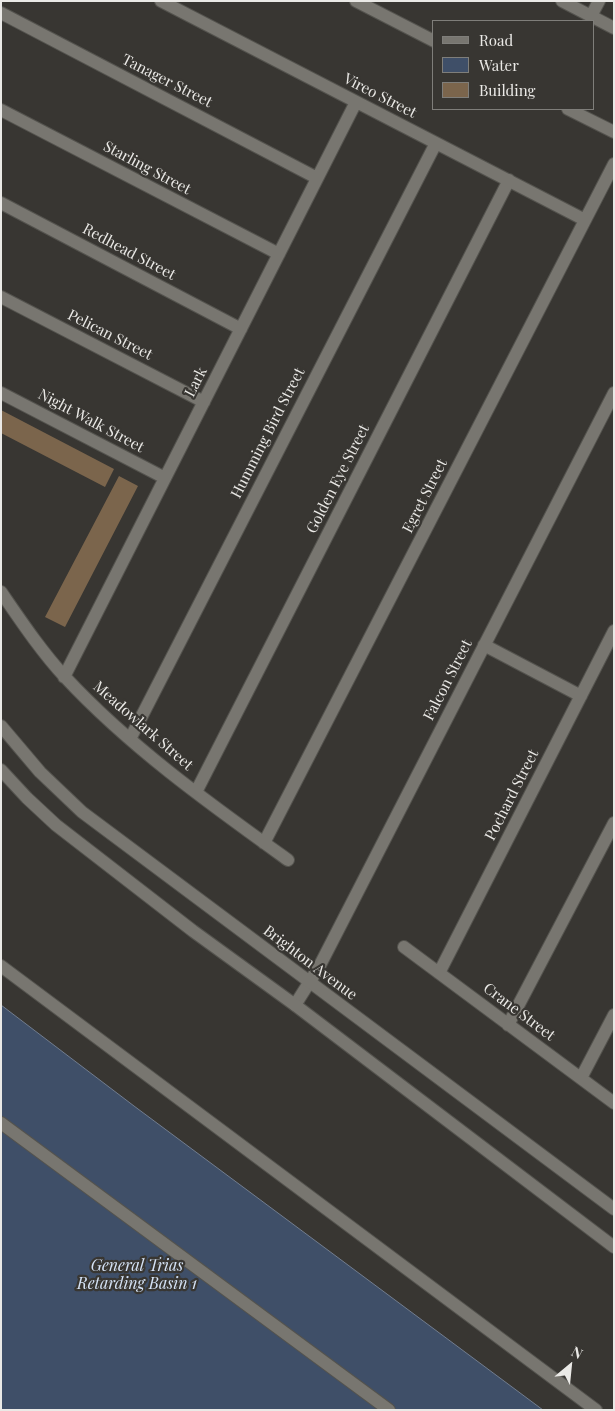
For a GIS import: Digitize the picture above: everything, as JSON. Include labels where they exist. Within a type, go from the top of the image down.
[{"type":"street","name":"Vireo Street","points":[[161,1],[585,220]]},
{"type":"street","points":[[356,1],[432,39]]},
{"type":"street","points":[[562,1],[614,28]]},
{"type":"street","points":[[591,16],[599,1]]},
{"type":"street","name":"Tanager Street","points":[[1,13],[317,178]]},
{"type":"street","name":"Lark","points":[[64,677],[356,102]]},
{"type":"street","name":"Starling Street","points":[[1,110],[278,254]]},
{"type":"street","points":[[570,110],[614,132]]},
{"type":"street","name":"Humming Bird Street","points":[[130,739],[436,143]]},
{"type":"street","name":"Egret Street","points":[[264,843],[614,164]]},
{"type":"street","name":"Golden Eye Street","points":[[196,792],[509,180]]},
{"type":"street","name":"Redhead Street","points":[[1,203],[241,329]]},
{"type":"street","name":"Pelican Street","points":[[1,297],[204,402]]},
{"type":"street","name":"Night Walk Street","points":[[1,393],[165,478]]},
{"type":"street","name":"Falcon Street","points":[[295,1005],[310,983],[614,393]]},
{"type":"street","name":"Meadowlark Street","points":[[1,592],[40,648],[64,677],[96,708],[130,739],[196,792],[288,860]]},
{"type":"street","name":"Pochard Street","points":[[439,973],[612,639]]},
{"type":"street","points":[[484,645],[581,696]]},
{"type":"street","name":"Brighton Avenue","points":[[1,726],[40,772],[82,812],[614,1209]]},
{"type":"street","points":[[1,770],[26,798],[56,825],[193,931],[295,1005],[614,1247]]},
{"type":"street","points":[[508,1024],[614,824]]},
{"type":"street","name":"Crane Street","points":[[404,947],[614,1103]]},
{"type":"street","points":[[1,966],[596,1410]]},
{"type":"street","points":[[581,1078],[614,1015]]},
{"type":"street","points":[[1,1123],[388,1410]]},
{"type":"water","name":"General Trias Retarding Basin 1","points":[[1,1005],[134,1106],[543,1410],[1,1410]]},
{"type":"building","points":[[1,410],[114,469],[105,487],[1,433]]},
{"type":"building","points":[[119,476],[138,486],[65,627],[45,617]]}]
